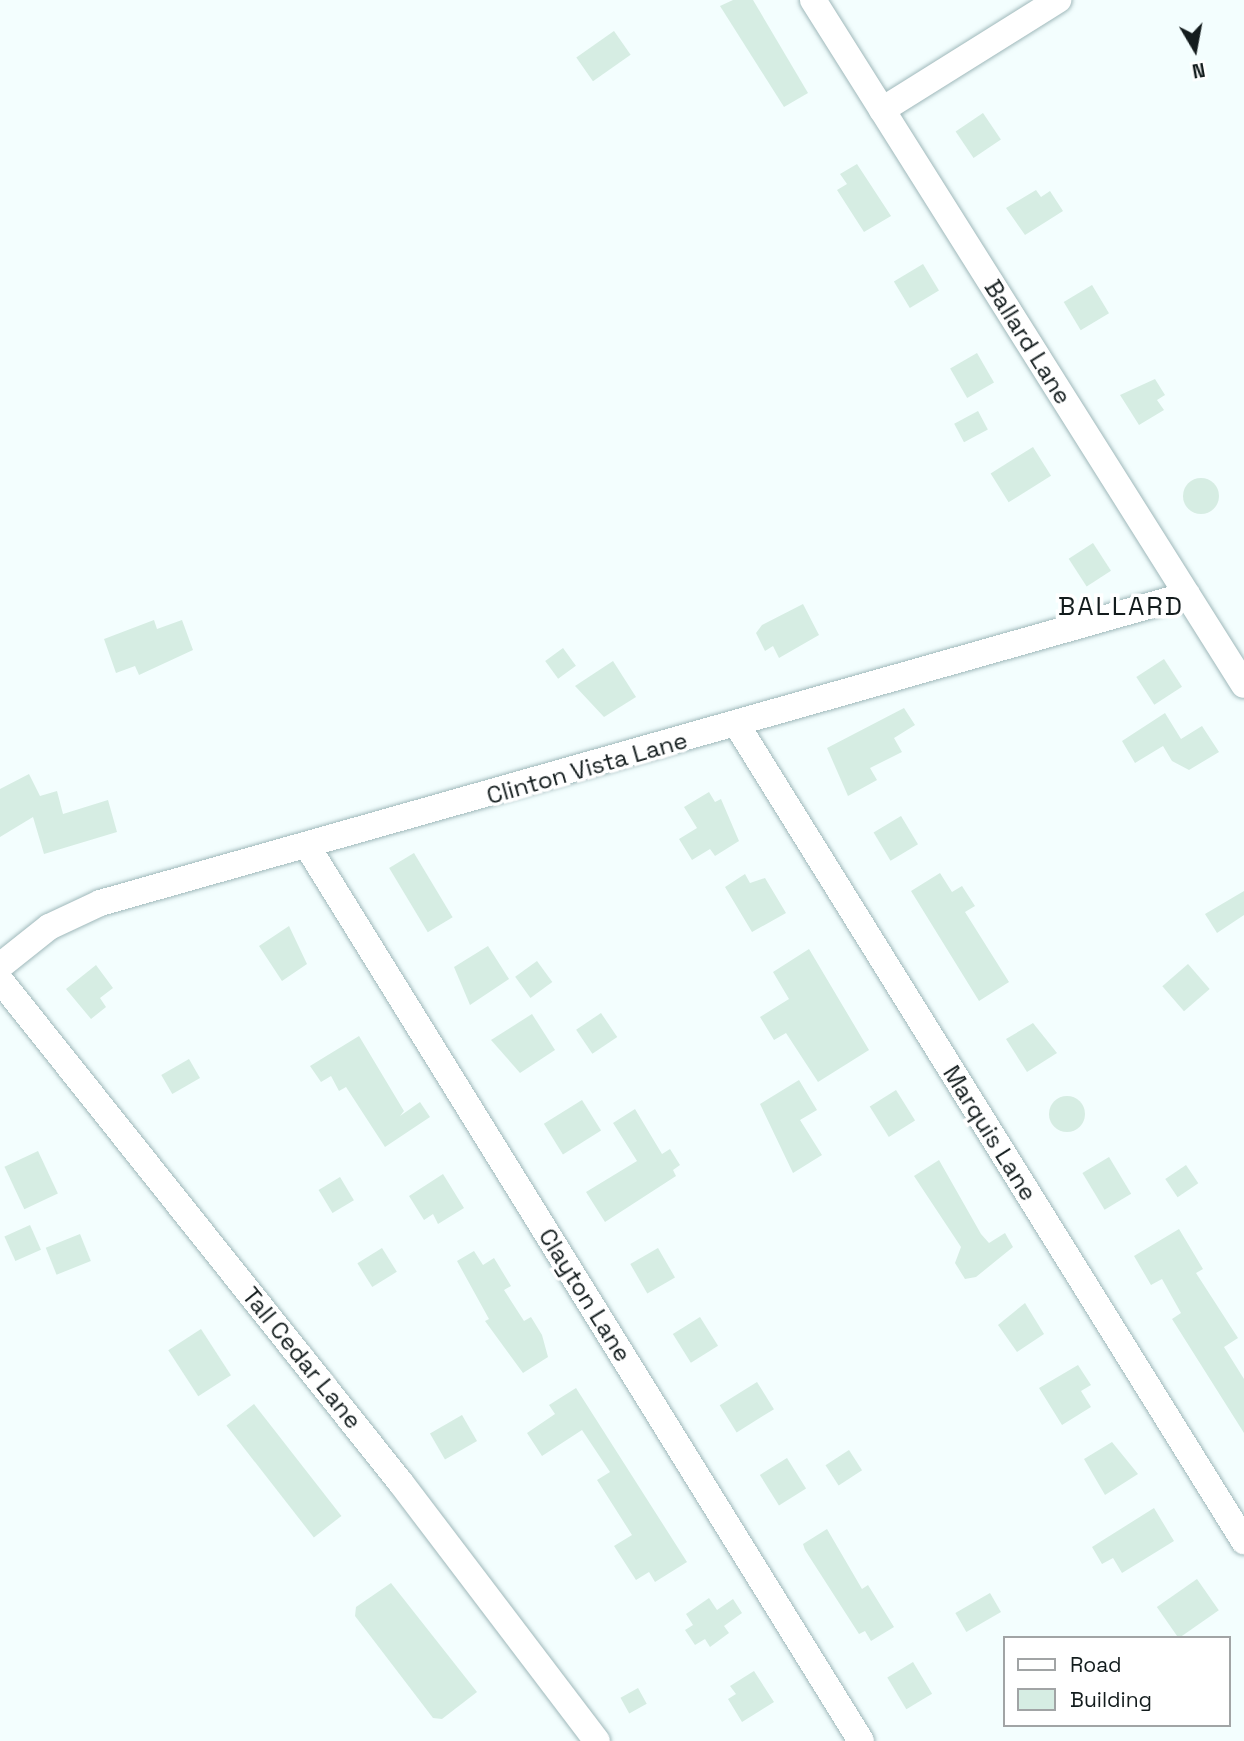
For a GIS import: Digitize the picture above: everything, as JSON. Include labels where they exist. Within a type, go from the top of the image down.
[{"type":"street","name":"Ballard Lane","points":[[813,0],[1244,685]]},
{"type":"street","points":[[882,110],[1058,0]]},
{"type":"street","name":"Clinton Vista Lane","points":[[0,966],[76,912],[309,849],[1187,595]]},
{"type":"street","name":"Marquis Lane","points":[[737,725],[1244,1542]]},
{"type":"street","name":"Clayton Lane","points":[[309,849],[861,1741]]},
{"type":"street","name":"Tall Cedar Lane","points":[[0,980],[401,1483],[597,1741]]},
{"type":"building","points":[[733,0],[753,0],[808,93],[784,107],[720,6]]},
{"type":"building","points":[[614,31],[631,55],[593,81],[576,57]]},
{"type":"building","points":[[983,113],[1001,140],[974,158],[956,131]]},
{"type":"building","points":[[857,164],[891,216],[864,232],[837,190],[847,184],[840,174]]},
{"type":"building","points":[[1036,190],[1041,197],[1050,191],[1063,211],[1025,235],[1006,208]]},
{"type":"building","points":[[923,264],[939,291],[910,308],[894,282]]},
{"type":"building","points":[[1092,285],[1109,313],[1081,330],[1064,302]]},
{"type":"building","points":[[977,353],[994,382],[967,398],[950,369]]},
{"type":"building","points":[[1155,379],[1165,395],[1157,400],[1164,410],[1139,425],[1120,395]]},
{"type":"building","points":[[978,411],[988,430],[964,442],[954,424]]},
{"type":"building","points":[[1033,447],[1051,476],[1009,502],[991,473]]},
{"type":"building","points":[[1201,478],[1214,483],[1219,496],[1214,509],[1201,514],[1188,509],[1183,496],[1188,483]]},
{"type":"building","points":[[1093,543],[1111,571],[1087,586],[1069,559]]},
{"type":"building","points":[[803,604],[819,635],[779,658],[773,646],[765,651],[756,633],[762,625]]},
{"type":"building","points":[[154,620],[157,629],[182,620],[193,650],[139,675],[135,666],[116,673],[104,639]]},
{"type":"building","points":[[563,648],[576,666],[558,679],[545,661]]},
{"type":"building","points":[[1164,659],[1182,687],[1154,705],[1136,677]]},
{"type":"building","points":[[613,661],[636,697],[604,717],[575,686]]},
{"type":"building","points":[[904,708],[915,725],[894,738],[902,752],[870,768],[877,780],[848,796],[827,748]]},
{"type":"building","points":[[1165,713],[1181,739],[1202,726],[1219,752],[1189,770],[1172,761],[1163,746],[1135,763],[1122,741]]},
{"type":"building","points":[[29,774],[40,796],[57,791],[63,814],[108,800],[117,832],[44,854],[33,817],[0,837],[0,789]]},
{"type":"building","points":[[709,792],[715,802],[721,799],[739,841],[715,856],[710,849],[692,860],[679,839],[697,828],[684,807]]},
{"type":"building","points":[[901,816],[918,844],[891,861],[874,832]]},
{"type":"building","points":[[414,853],[453,917],[428,932],[389,868]]},
{"type":"building","points":[[940,873],[952,892],[962,886],[975,906],[965,912],[1009,982],[979,1001],[911,891]]},
{"type":"building","points":[[745,874],[750,883],[765,878],[786,913],[752,932],[725,887]]},
{"type":"building","points":[[1244,891],[1244,915],[1217,933],[1205,914]]},
{"type":"building","points":[[289,926],[307,964],[282,981],[259,946]]},
{"type":"building","points":[[488,946],[509,979],[470,1005],[454,967]]},
{"type":"building","points":[[809,949],[869,1050],[818,1082],[786,1033],[774,1040],[760,1017],[789,999],[773,972]]},
{"type":"building","points":[[537,961],[552,982],[530,998],[515,977]]},
{"type":"building","points":[[1188,964],[1210,989],[1184,1011],[1162,986]]},
{"type":"building","points":[[96,965],[113,988],[100,998],[106,1007],[91,1019],[66,989]]},
{"type":"building","points":[[601,1013],[617,1037],[592,1054],[576,1030]]},
{"type":"building","points":[[532,1014],[555,1050],[520,1073],[491,1040]]},
{"type":"building","points":[[1033,1023],[1057,1053],[1027,1072],[1006,1039]]},
{"type":"building","points":[[359,1036],[404,1111],[400,1116],[420,1102],[430,1117],[385,1147],[346,1087],[339,1091],[331,1076],[321,1082],[310,1066]]},
{"type":"building","points":[[189,1059],[200,1078],[172,1094],[161,1075]]},
{"type":"building","points":[[799,1080],[817,1110],[800,1120],[822,1155],[793,1173],[760,1104]]},
{"type":"building","points":[[896,1090],[915,1121],[889,1137],[870,1106]]},
{"type":"building","points":[[1067,1096],[1080,1101],[1085,1114],[1080,1127],[1067,1132],[1054,1127],[1049,1114],[1054,1101]]},
{"type":"building","points":[[582,1100],[601,1131],[563,1154],[544,1124]]},
{"type":"building","points":[[635,1109],[662,1154],[670,1149],[680,1165],[673,1170],[676,1176],[605,1222],[586,1192],[637,1161],[613,1123]]},
{"type":"building","points":[[38,1151],[58,1194],[24,1209],[4,1167]]},
{"type":"building","points":[[1109,1157],[1131,1194],[1105,1210],[1082,1173]]},
{"type":"building","points":[[939,1160],[981,1234],[989,1243],[1005,1233],[1013,1247],[976,1277],[965,1279],[955,1263],[961,1247],[914,1176]]},
{"type":"building","points":[[1186,1165],[1198,1183],[1178,1197],[1165,1179]]},
{"type":"building","points":[[443,1174],[464,1208],[438,1224],[433,1214],[424,1220],[409,1196]]},
{"type":"building","points":[[340,1177],[354,1200],[332,1213],[319,1190]]},
{"type":"building","points":[[30,1225],[41,1250],[15,1261],[4,1236]]},
{"type":"building","points":[[1179,1229],[1203,1269],[1196,1273],[1238,1338],[1224,1347],[1244,1379],[1244,1433],[1172,1319],[1181,1313],[1162,1279],[1151,1285],[1134,1256]]},
{"type":"building","points":[[80,1234],[91,1261],[57,1275],[46,1248]]},
{"type":"building","points":[[382,1248],[397,1272],[372,1287],[357,1263]]},
{"type":"building","points":[[658,1248],[675,1277],[647,1293],[630,1264]]},
{"type":"building","points":[[474,1251],[483,1265],[494,1258],[511,1286],[504,1290],[524,1321],[531,1317],[542,1335],[548,1357],[523,1373],[485,1321],[489,1319],[457,1261]]},
{"type":"building","points":[[1025,1303],[1044,1334],[1017,1352],[998,1325]]},
{"type":"building","points":[[700,1317],[718,1346],[691,1363],[673,1334]]},
{"type":"building","points":[[201,1329],[231,1375],[198,1396],[168,1350]]},
{"type":"building","points":[[1078,1365],[1091,1385],[1081,1391],[1091,1407],[1062,1425],[1039,1388]]},
{"type":"building","points":[[757,1382],[774,1409],[737,1432],[720,1405]]},
{"type":"building","points":[[576,1388],[687,1562],[655,1582],[649,1572],[636,1580],[614,1546],[632,1535],[597,1480],[610,1472],[582,1430],[542,1456],[527,1433],[555,1414],[549,1405]]},
{"type":"building","points":[[254,1404],[341,1516],[314,1537],[226,1426]]},
{"type":"building","points":[[462,1415],[477,1441],[445,1459],[430,1434]]},
{"type":"building","points":[[1112,1442],[1138,1474],[1105,1495],[1084,1459]]},
{"type":"building","points":[[849,1450],[862,1470],[839,1485],[826,1465]]},
{"type":"building","points":[[787,1458],[806,1489],[779,1505],[760,1475]]},
{"type":"building","points":[[1154,1508],[1174,1541],[1122,1573],[1113,1558],[1102,1564],[1092,1547]]},
{"type":"building","points":[[827,1529],[862,1589],[868,1585],[894,1627],[871,1641],[865,1631],[859,1634],[805,1550],[803,1544]]},
{"type":"building","points":[[1197,1579],[1219,1610],[1182,1636],[1177,1636],[1157,1607]]},
{"type":"building","points":[[391,1583],[477,1692],[442,1719],[433,1718],[355,1616],[356,1607]]},
{"type":"building","points":[[990,1593],[1001,1612],[966,1632],[955,1613]]},
{"type":"building","points":[[709,1598],[717,1610],[733,1599],[742,1613],[724,1626],[729,1633],[710,1647],[705,1639],[695,1645],[685,1630],[693,1625],[686,1614]]},
{"type":"building","points":[[913,1662],[932,1694],[906,1709],[887,1677]]},
{"type":"building","points":[[754,1671],[774,1702],[742,1722],[728,1699],[736,1694],[730,1686]]},
{"type":"building","points":[[638,1688],[647,1704],[629,1713],[621,1698]]},
{"type":"district","name":"BALLARD","points":[[1121,607]]}]
